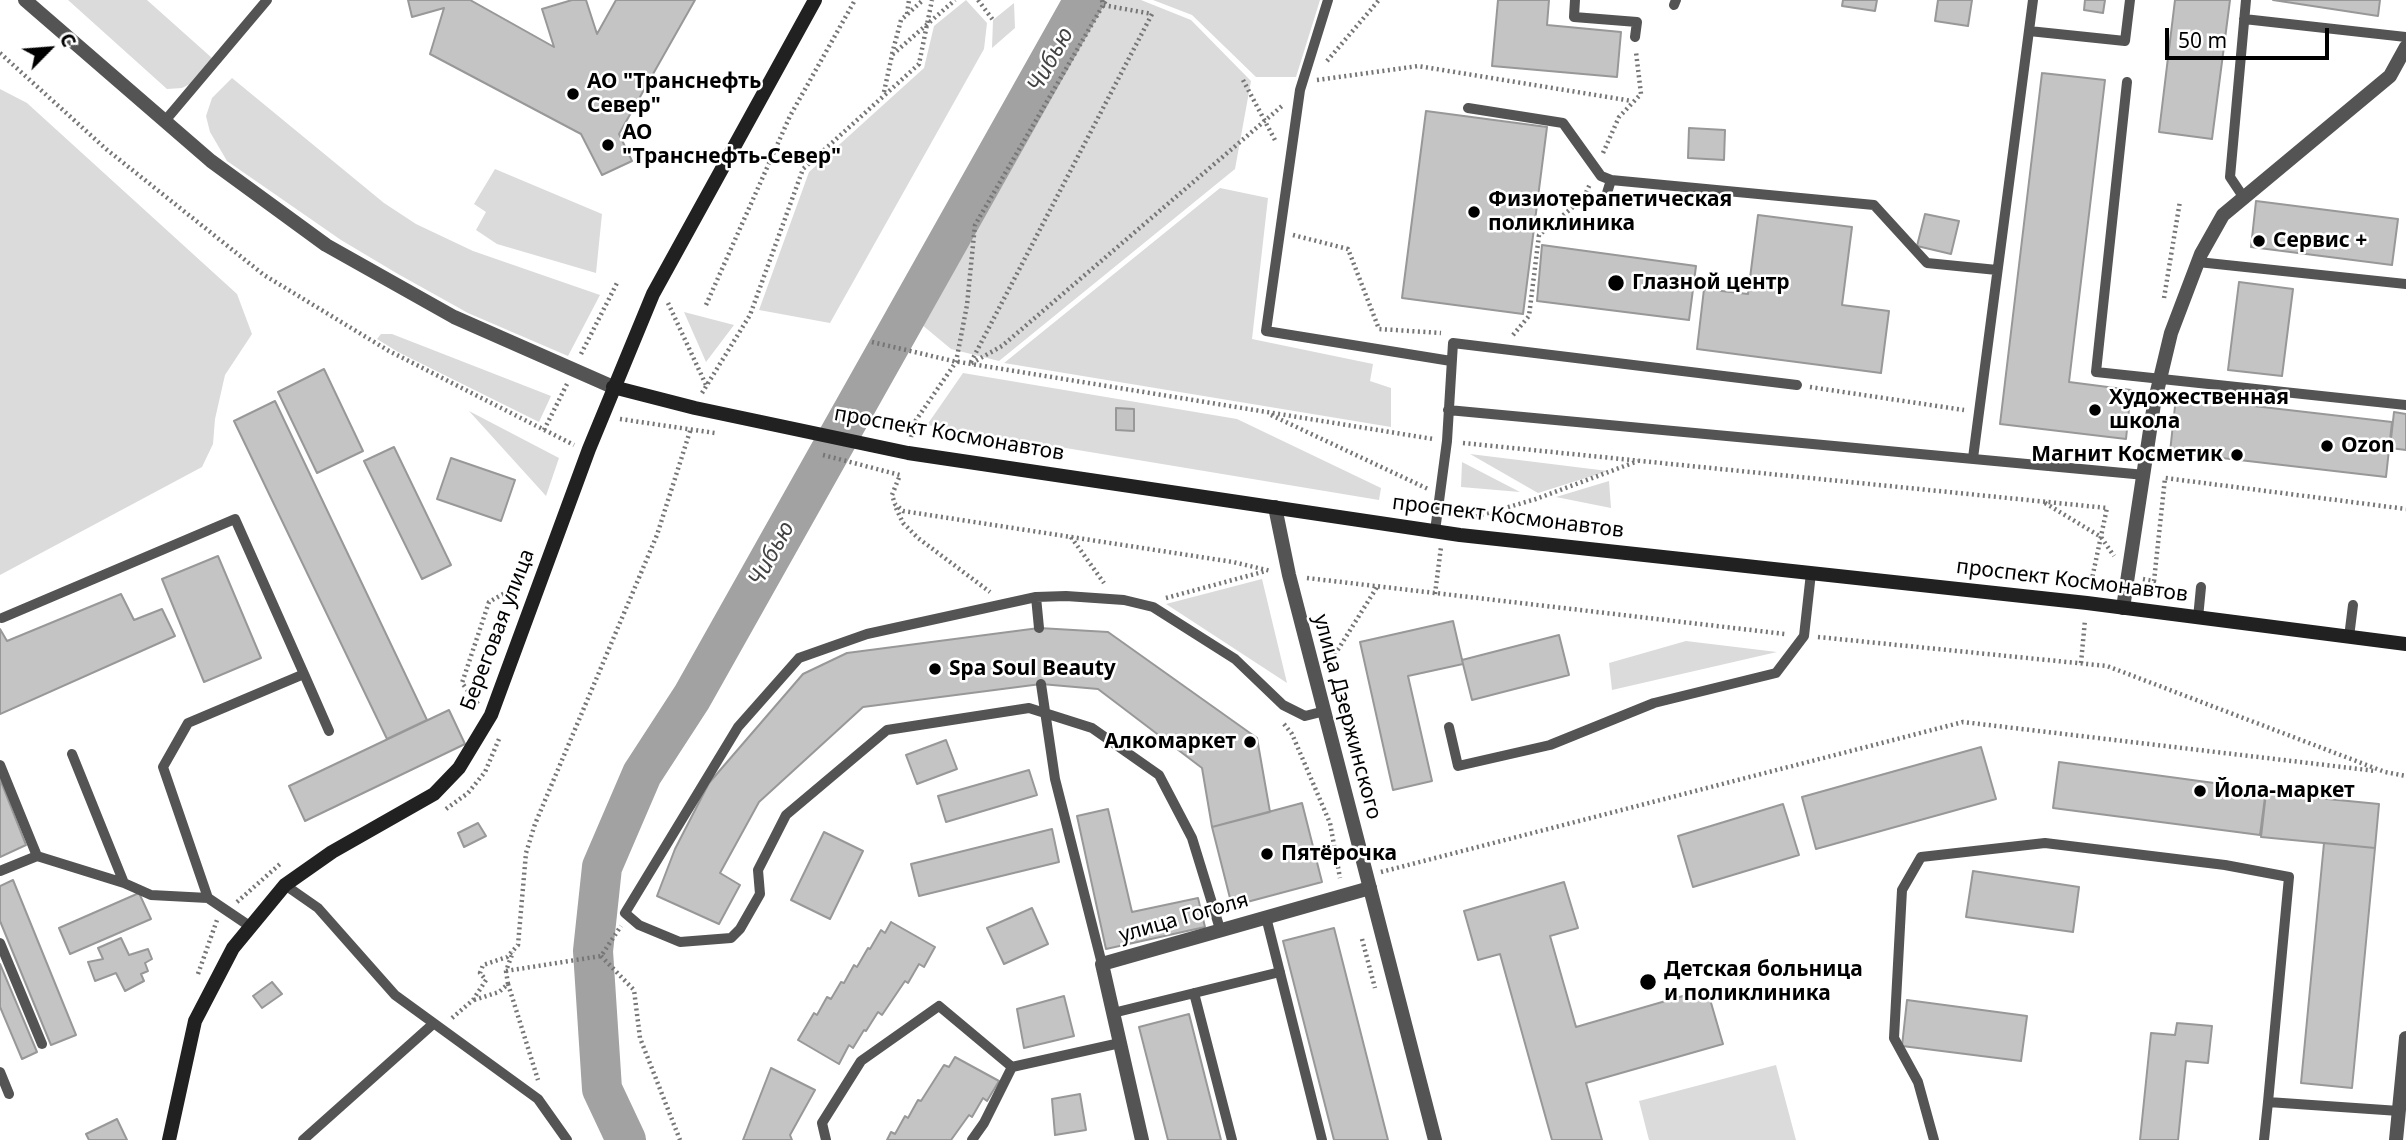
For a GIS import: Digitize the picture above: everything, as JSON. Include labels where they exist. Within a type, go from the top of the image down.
[{"type":"main road","name":"Береговая улица","points":[[169,1140],[195,1021],[233,948],[285,885],[332,852],[434,794],[460,768],[491,715],[589,449],[653,294],[815,0]]},
{"type":"main road","name":"проспект Космонавтов","points":[[613,387],[695,408],[897,449],[1435,531],[2123,608],[2406,644]]},
{"type":"street","points":[[25,0],[211,161],[326,245],[454,317],[613,387]]},
{"type":"street","points":[[2123,608],[2160,378],[2171,332],[2198,262],[2223,215],[2390,76],[2406,47]]},
{"type":"street","name":"улица Дзержинского","points":[[1275,507],[1289,575],[1435,1140]]},
{"type":"street","name":"улица Гоголя","points":[[1142,1140],[1102,964],[1370,888]]},
{"type":"street","points":[[2396,1140],[2406,1038]]},
{"type":"lane","points":[[164,122],[267,0]]},
{"type":"lane","points":[[1328,0],[1300,90],[1266,331],[1451,360]]},
{"type":"lane","points":[[1574,0],[1574,17],[1637,22],[1635,37]]},
{"type":"lane","points":[[1973,458],[2033,0]]},
{"type":"lane","points":[[2029,31],[2125,41],[2130,0]]},
{"type":"lane","points":[[2244,198],[2230,177],[2246,0]]},
{"type":"lane","points":[[2244,19],[2406,37]]},
{"type":"lane","points":[[2127,82],[2095,372],[2406,405]]},
{"type":"lane","points":[[1468,108],[1563,122],[1601,176],[1611,180],[1874,205],[1927,263],[1997,270]]},
{"type":"lane","points":[[1607,193],[1611,180]]},
{"type":"lane","points":[[2198,262],[2406,284]]},
{"type":"lane","points":[[1435,531],[1447,442],[1452,343],[1797,385]]},
{"type":"lane","points":[[1448,410],[2145,475]]},
{"type":"lane","points":[[2,618],[235,519],[329,731]]},
{"type":"lane","points":[[1449,727],[1458,766],[1550,744],[1654,702],[1776,673],[1804,636],[1811,573]]},
{"type":"lane","points":[[2198,618],[2201,586]]},
{"type":"lane","points":[[1220,929],[1192,838],[1159,775],[1092,728],[1029,708],[887,730],[786,814],[758,870],[760,894],[740,929],[731,938],[680,942],[639,925],[625,913],[738,727],[799,658],[867,634],[1036,597],[1066,596],[1142,604],[1153,607],[1235,659],[1283,705],[1305,716],[1325,711]]},
{"type":"lane","points":[[1036,597],[1039,628]]},
{"type":"lane","points":[[2349,637],[2353,605]]},
{"type":"lane","points":[[208,898],[163,767],[188,723],[304,674]]},
{"type":"lane","points":[[1041,684],[1055,779],[1102,964]]},
{"type":"lane","points":[[72,754],[124,883]]},
{"type":"lane","points":[[0,765],[37,856]]},
{"type":"lane","points":[[1934,1140],[1918,1082],[1894,1038],[1902,890],[1921,857],[2045,843],[2225,865],[2289,877],[2264,1140]]},
{"type":"lane","points":[[0,871],[37,856],[124,883],[151,895],[208,898],[251,927]]},
{"type":"lane","points":[[285,885],[318,908],[396,995],[447,1035],[538,1099],[566,1140]]},
{"type":"lane","points":[[1266,917],[1322,1140]]},
{"type":"lane","points":[[0,943],[42,1044]]},
{"type":"lane","points":[[1113,1013],[1280,972]]},
{"type":"lane","points":[[1194,993],[1232,1140]]},
{"type":"lane","points":[[827,1140],[822,1123],[861,1061],[939,1006],[1012,1067]]},
{"type":"lane","points":[[303,1140],[433,1024]]},
{"type":"lane","points":[[1012,1067],[1120,1043]]},
{"type":"lane","points":[[972,1140],[985,1123],[1012,1067]]},
{"type":"lane","points":[[0,1072],[9,1094]]},
{"type":"lane","points":[[2268,1102],[2399,1111]]},
{"type":"path","points":[[706,305],[790,116],[855,0]]},
{"type":"path","points":[[907,15],[909,0]]},
{"type":"path","points":[[884,94],[901,20],[923,0]]},
{"type":"path","points":[[547,1109],[506,971],[521,935],[526,853],[535,824],[657,535],[695,408],[750,315],[803,169],[919,64],[932,0]]},
{"type":"path","points":[[892,55],[955,0]]},
{"type":"path","points":[[978,0],[993,20]]},
{"type":"path","points":[[1379,0],[1310,81],[1418,66],[1632,101]]},
{"type":"path","points":[[914,423],[955,361],[967,305],[975,225],[1103,2],[1152,13],[971,364]]},
{"type":"path","points":[[1502,349],[1529,316],[1539,235],[1583,199],[1619,117],[1641,94],[1635,37]]},
{"type":"path","points":[[0,53],[106,149],[264,275],[389,351],[571,444],[589,449]]},
{"type":"path","points":[[1243,80],[1289,167]]},
{"type":"path","points":[[971,364],[1002,346],[1300,90]]},
{"type":"path","points":[[2171,332],[2162,309],[2180,201]]},
{"type":"path","points":[[1292,221],[1291,234],[1348,249],[1379,329],[1445,333]]},
{"type":"path","points":[[664,296],[706,386]]},
{"type":"path","points":[[1511,337],[1525,339]]},
{"type":"path","points":[[872,342],[971,364],[1447,442],[2107,508]]},
{"type":"path","points":[[1797,385],[1979,412]]},
{"type":"path","points":[[1264,412],[1436,494]]},
{"type":"path","points":[[566,456],[571,444]]},
{"type":"path","points":[[1458,521],[1536,499],[1639,461]]},
{"type":"path","points":[[2041,501],[2101,537],[2128,577],[2154,580],[2165,478],[2406,509]]},
{"type":"path","points":[[895,504],[903,523],[918,538],[1006,604]]},
{"type":"path","points":[[1142,604],[1267,570]]},
{"type":"path","points":[[480,708],[462,683],[489,602],[516,588],[521,576]]},
{"type":"path","points":[[1376,873],[1964,722],[2385,772]]},
{"type":"path","points":[[1292,734],[1330,823],[1341,880],[1348,895]]},
{"type":"path","points":[[193,988],[215,922],[286,860]]},
{"type":"path","points":[[506,971],[601,956],[624,921],[625,913]]},
{"type":"path","points":[[1360,928],[1379,1000]]},
{"type":"path","points":[[447,1035],[452,1017],[473,1000],[486,980],[480,973],[483,965],[513,952]]},
{"type":"path","points":[[601,956],[634,990],[640,1038],[680,1140]]},
{"type":"path","points":[[473,1000],[499,992],[508,984]]},
{"type":"shaded area","points":[[68,0],[147,0],[212,58],[190,84],[182,88],[167,89]]},
{"type":"shaded area","points":[[966,0],[987,23],[984,49],[830,323],[759,310],[809,172],[924,68],[934,26]]},
{"type":"shaded area","points":[[1098,0],[1141,0],[1191,20],[1251,81],[1235,169],[999,361],[951,349],[915,319]]},
{"type":"shaded area","points":[[1153,0],[1320,0],[1296,77],[1256,77],[1192,15]]},
{"type":"shaded area","points":[[1014,3],[1015,28],[992,48],[993,20]]},
{"type":"shaded area","points":[[232,78],[384,203],[416,224],[473,251],[600,295],[568,356],[468,313],[398,274],[341,240],[227,161],[210,132],[206,116],[212,98]]},
{"type":"shaded area","points":[[0,89],[27,103],[237,294],[252,334],[225,375],[215,419],[213,444],[202,467],[0,575]]},
{"type":"shaded area","points":[[495,169],[602,214],[596,273],[497,244],[476,230],[486,212],[474,204]]},
{"type":"shaded area","points":[[1220,188],[1268,198],[1252,339],[1373,364],[1370,381],[1391,388],[1391,427],[1004,363]]},
{"type":"shaded area","points":[[684,312],[734,325],[706,362]]},
{"type":"shaded area","points":[[381,334],[392,334],[551,396],[539,422],[398,352],[377,339]]},
{"type":"shaded area","points":[[963,373],[1237,419],[1381,488],[1379,500],[927,425]]},
{"type":"shaded area","points":[[469,411],[559,458],[546,496]]},
{"type":"shaded area","points":[[1470,454],[1608,471],[1538,493]]},
{"type":"shaded area","points":[[1462,462],[1520,492],[1461,487]]},
{"type":"shaded area","points":[[1609,481],[1611,508],[1556,497]]},
{"type":"shaded area","points":[[1262,579],[1287,683],[1166,604]]},
{"type":"shaded area","points":[[1686,641],[1777,652],[1612,690],[1609,663]]},
{"type":"shaded area","points":[[1776,1065],[1796,1140],[1649,1140],[1639,1101]]},
{"type":"building","name":"АО \"Транснефть Север\"","points":[[408,0],[470,0],[554,47],[542,9],[572,0],[586,0],[597,34],[616,0],[695,0],[619,134],[632,161],[602,175],[581,134],[430,54],[444,8],[412,17]]},
{"type":"building","points":[[1498,0],[1549,0],[1547,25],[1621,32],[1617,77],[1492,66]]},
{"type":"building","points":[[1843,0],[1877,0],[1875,11],[1842,6]]},
{"type":"building","points":[[1938,0],[1972,0],[1968,26],[1935,21]]},
{"type":"building","points":[[2085,0],[2105,0],[2103,13],[2084,10]]},
{"type":"building","points":[[2175,0],[2230,0],[2212,139],[2159,132]]},
{"type":"building","points":[[2273,0],[2380,0],[2378,16]]},
{"type":"building","points":[[2042,73],[2105,80],[2069,382],[2131,390],[2126,439],[2000,424]]},
{"type":"building","name":"Физиотерапетическая поликлиника","points":[[1426,111],[1547,127],[1523,314],[1402,298]]},
{"type":"building","points":[[1689,128],[1725,130],[1724,160],[1688,158]]},
{"type":"building","points":[[2256,201],[2398,219],[2392,265],[2251,247]]},
{"type":"building","points":[[1925,214],[1959,221],[1951,254],[1917,246]]},
{"type":"building","points":[[1758,215],[1852,227],[1842,305],[1889,311],[1881,373],[1697,349],[1704,289],[1748,294]]},
{"type":"building","name":"Глазной центр","points":[[1542,245],[1696,266],[1689,320],[1537,301]]},
{"type":"building","points":[[2239,282],[2293,289],[2282,376],[2228,370]]},
{"type":"building","points":[[324,369],[363,451],[317,473],[278,392]]},
{"type":"building","points":[[2176,397],[2392,422],[2386,477],[2170,452]]},
{"type":"building","points":[[275,401],[427,720],[387,739],[234,421]]},
{"type":"building","points":[[1116,408],[1134,409],[1134,431],[1116,430]]},
{"type":"building","points":[[2394,412],[2406,414],[2406,450],[2390,448]]},
{"type":"building","points":[[394,447],[451,565],[422,579],[364,461]]},
{"type":"building","points":[[451,458],[515,480],[501,521],[437,499]]},
{"type":"building","points":[[218,556],[261,658],[204,682],[162,579]]},
{"type":"building","points":[[121,594],[134,620],[162,609],[175,636],[0,714],[0,629],[7,641]]},
{"type":"building","points":[[1453,621],[1463,664],[1408,676],[1432,781],[1393,790],[1360,642]]},
{"type":"building","points":[[1039,628],[1108,632],[1257,738],[1270,812],[1212,827],[1202,768],[1098,689],[1041,684],[863,707],[759,802],[720,873],[740,885],[719,924],[657,896],[675,849],[709,783],[803,674],[847,653]]},
{"type":"building","points":[[1559,635],[1569,675],[1472,700],[1462,660]]},
{"type":"building","points":[[449,710],[465,744],[305,821],[289,786]]},
{"type":"building","points":[[946,740],[957,769],[917,784],[906,755]]},
{"type":"building","points":[[1981,747],[1996,799],[1816,849],[1802,797]]},
{"type":"building","points":[[2059,762],[2266,790],[2260,835],[2053,808]]},
{"type":"building","points":[[1029,770],[1037,795],[946,822],[938,796]]},
{"type":"building","points":[[0,779],[26,845],[0,857]]},
{"type":"building","points":[[2266,793],[2379,804],[2375,848],[2261,837]]},
{"type":"building","name":"Пятёрочка","points":[[1302,803],[1322,882],[1232,906],[1212,827]]},
{"type":"building","points":[[1783,804],[1799,855],[1693,887],[1678,836]]},
{"type":"building","points":[[1108,809],[1132,912],[1198,898],[1205,927],[1106,949],[1077,816]]},
{"type":"building","points":[[478,823],[486,836],[464,847],[458,833]]},
{"type":"building","points":[[1052,829],[1059,862],[919,896],[911,864]]},
{"type":"building","points":[[824,832],[863,851],[830,919],[791,900]]},
{"type":"building","points":[[2324,843],[2375,848],[2352,1088],[2301,1083]]},
{"type":"building","points":[[1973,871],[2079,887],[2073,932],[1966,917]]},
{"type":"building","points":[[13,880],[76,1035],[51,1045],[0,921],[0,886]]},
{"type":"building","points":[[1564,882],[1578,928],[1550,936],[1576,1027],[1707,989],[1723,1044],[1586,1083],[1602,1140],[1552,1140],[1500,954],[1478,960],[1464,911]]},
{"type":"building","points":[[139,893],[151,919],[70,954],[59,928]]},
{"type":"building","points":[[1032,908],[1048,944],[1004,964],[987,928]]},
{"type":"building","points":[[891,922],[935,947],[924,967],[919,964],[908,983],[905,981],[882,1015],[878,1012],[853,1048],[849,1045],[839,1064],[798,1040],[814,1013],[817,1015],[827,997],[831,999],[854,965],[857,967],[881,930],[885,933]]},
{"type":"building","points":[[1334,928],[1388,1140],[1334,1140],[1283,941]]},
{"type":"building","points":[[121,938],[129,955],[148,949],[152,959],[145,963],[148,971],[141,974],[144,981],[125,991],[116,973],[95,981],[88,962],[103,959],[98,948]]},
{"type":"building","points":[[0,964],[37,1052],[22,1059],[0,1007]]},
{"type":"building","points":[[272,982],[282,994],[262,1008],[253,996]]},
{"type":"building","points":[[1064,996],[1074,1036],[1024,1048],[1017,1009]]},
{"type":"building","points":[[1907,1000],[2027,1016],[2021,1061],[1902,1046]]},
{"type":"building","points":[[1189,1014],[1221,1140],[1168,1140],[1139,1027]]},
{"type":"building","points":[[2177,1023],[2212,1026],[2208,1063],[2186,1061],[2178,1140],[2140,1140],[2151,1033],[2175,1035]]},
{"type":"building","points":[[955,1057],[999,1081],[987,1101],[983,1098],[972,1117],[969,1115],[951,1140],[887,1140],[891,1132],[895,1134],[905,1116],[908,1118],[918,1100],[921,1101],[944,1065],[949,1067]]},
{"type":"building","points":[[771,1068],[815,1090],[790,1135],[792,1140],[743,1140]]},
{"type":"building","points":[[1080,1094],[1086,1130],[1055,1135],[1052,1099]]},
{"type":"building","points":[[117,1119],[127,1140],[89,1140],[86,1134]]},
{"type":"waterway","name":"Чибью","points":[[626,1140],[602,1089],[593,951],[602,867],[642,774],[692,697],[1084,0]]},
{"type":"place","name":"АО \"Транснефть Север\"","points":[[573,94]]},
{"type":"place","name":"АО \"Транснефть-Север\"","points":[[608,145]]},
{"type":"place","name":"Физиотерапетическая поликлиника","points":[[1474,212]]},
{"type":"place","name":"Сервис +","points":[[2259,241]]},
{"type":"place","name":"Глазной центр","points":[[1616,283]]},
{"type":"place","name":"Художественная школа","points":[[2095,410]]},
{"type":"place","name":"Ozon","points":[[2327,446]]},
{"type":"place","name":"Магнит Косметик","points":[[2237,455]]},
{"type":"place","name":"Spa Soul Beauty","points":[[935,669]]},
{"type":"place","name":"Алкомаркет","points":[[1250,742]]},
{"type":"place","name":"Йола-маркет","points":[[2200,791]]},
{"type":"place","name":"Пятёрочка","points":[[1267,854]]},
{"type":"place","name":"Детская больница и поликлиника","points":[[1648,982]]}]
